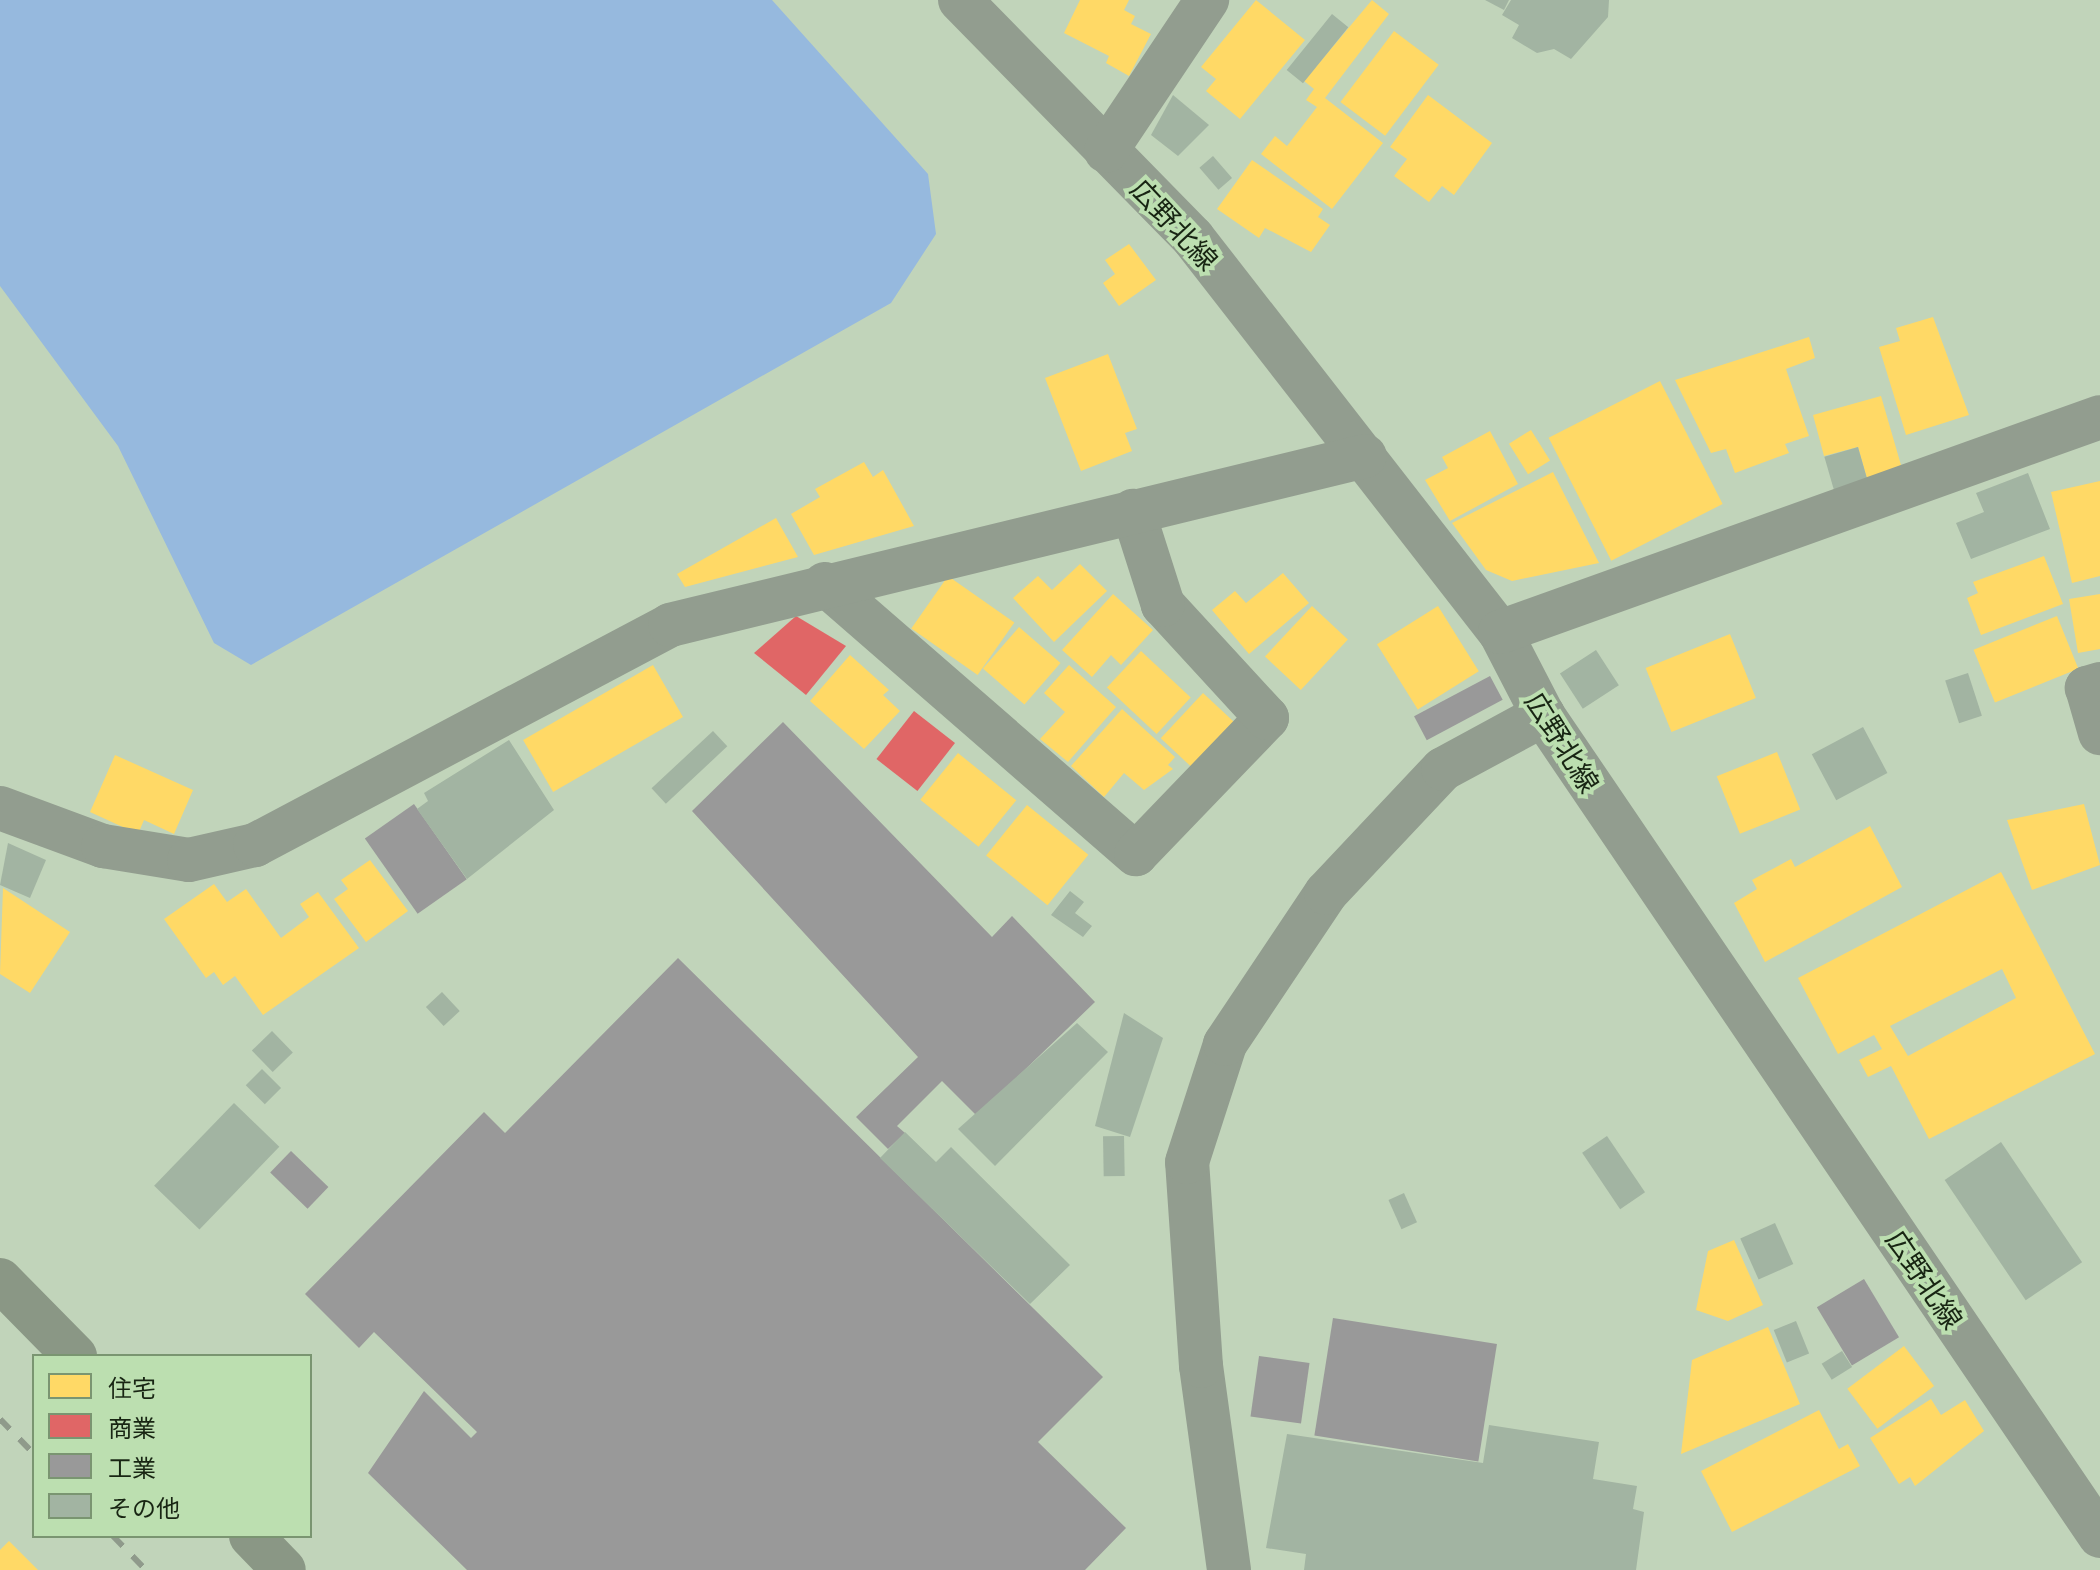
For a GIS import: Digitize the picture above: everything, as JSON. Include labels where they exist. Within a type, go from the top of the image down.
[{"type":"main road","points":[[0,1280],[73,1354]]},
{"type":"main road","points":[[253,1538],[284,1570]]},
{"type":"street","name":"広野北線","points":[[960,0],[1193,238],[1500,632],[1543,715],[2100,1536]]},
{"type":"street","points":[[1106,151],[1207,0]]},
{"type":"street","points":[[1500,632],[2100,417]]},
{"type":"street","points":[[0,808],[103,846],[189,860],[255,845],[670,625],[825,584],[1365,456]]},
{"type":"street","points":[[825,584],[1136,854],[1267,718],[1163,605],[1133,511]]},
{"type":"street","points":[[2100,684],[2087,688],[2100,733]]},
{"type":"street","points":[[1229,1570],[1201,1366],[1187,1162],[1225,1044],[1326,893],[1443,769],[1543,715]]},
{"type":"water","points":[[0,0],[772,0],[928,174],[936,234],[891,303],[251,665],[214,643],[118,446],[0,286]]},
{"type":"building: 住宅","points":[[1080,0],[1129,0],[1124,10],[1135,16],[1131,24],[1151,34],[1129,76],[1106,63],[1109,56],[1064,33]]},
{"type":"building: 住宅","points":[[1256,0],[1305,40],[1240,119],[1206,91],[1216,79],[1201,67]]},
{"type":"building: 住宅","points":[[1372,0],[1389,14],[1325,98],[1383,143],[1332,209],[1261,154],[1275,136],[1287,146],[1317,107],[1306,100],[1314,89],[1304,81]]},
{"type":"building: 住宅","points":[[1394,31],[1439,65],[1385,136],[1340,102]]},
{"type":"building: 住宅","points":[[1428,95],[1492,143],[1454,195],[1442,186],[1429,202],[1394,176],[1407,159],[1390,147]]},
{"type":"building: 住宅","points":[[1252,160],[1323,209],[1318,217],[1330,225],[1311,252],[1265,228],[1259,238],[1217,209]]},
{"type":"building: 住宅","points":[[1129,244],[1156,280],[1119,306],[1103,283],[1115,274],[1105,260]]},
{"type":"building: 住宅","points":[[1933,317],[1969,415],[1906,435],[1879,347],[1900,341],[1896,328]]},
{"type":"building: 住宅","points":[[1809,337],[1815,358],[1786,369],[1809,436],[1785,444],[1789,453],[1735,473],[1726,449],[1711,453],[1675,380]]},
{"type":"building: 住宅","points":[[1108,354],[1137,429],[1125,433],[1132,451],[1081,471],[1045,378]]},
{"type":"building: 住宅","points":[[1660,381],[1723,504],[1611,561],[1549,438]]},
{"type":"building: 住宅","points":[[1881,396],[1903,472],[1868,482],[1858,447],[1824,456],[1813,415]]},
{"type":"building: 住宅","points":[[1531,430],[1550,461],[1528,474],[1509,444]]},
{"type":"building: 住宅","points":[[1490,431],[1518,484],[1450,521],[1425,480],[1448,468],[1442,457]]},
{"type":"building: 住宅","points":[[864,462],[873,477],[883,470],[914,526],[814,555],[791,514],[820,497],[815,489]]},
{"type":"building: 住宅","points":[[1553,472],[1599,563],[1512,581],[1486,570],[1452,523]]},
{"type":"building: 住宅","points":[[2100,481],[2100,576],[2072,583],[2051,492]]},
{"type":"building: 住宅","points":[[776,518],[798,557],[685,587],[677,574]]},
{"type":"building: 住宅","points":[[2044,556],[2063,604],[1981,635],[1967,598],[1978,593],[1973,582]]},
{"type":"building: 住宅","points":[[1080,564],[1107,591],[1054,642],[1013,598],[1038,576],[1052,590]]},
{"type":"building: 住宅","points":[[1283,573],[1309,603],[1249,654],[1212,610],[1235,591],[1246,603]]},
{"type":"building: 住宅","points":[[948,576],[1014,622],[978,675],[911,628]]},
{"type":"building: 住宅","points":[[1113,594],[1153,630],[1121,665],[1111,655],[1092,677],[1062,650]]},
{"type":"building: 住宅","points":[[2100,594],[2100,649],[2078,653],[2069,599]]},
{"type":"building: 住宅","points":[[1312,606],[1348,639],[1301,690],[1265,656]]},
{"type":"building: 住宅","points":[[1438,606],[1479,671],[1418,709],[1377,644]]},
{"type":"building: 住宅","points":[[2057,616],[2078,669],[1995,703],[1974,650]]},
{"type":"building: 住宅","points":[[1019,627],[1061,663],[1024,705],[983,669]]},
{"type":"building: 住宅","points":[[1730,634],[1756,698],[1671,732],[1646,668]]},
{"type":"building: 住宅","points":[[1141,651],[1191,697],[1157,734],[1107,688]]},
{"type":"building: 住宅","points":[[850,655],[889,690],[883,695],[900,711],[864,749],[810,701]]},
{"type":"building: 住宅","points":[[653,665],[683,717],[553,792],[523,740]]},
{"type":"building: 住宅","points":[[1069,665],[1116,707],[1068,762],[1040,739],[1065,712],[1044,693]]},
{"type":"building: 住宅","points":[[1203,693],[1235,723],[1193,768],[1161,738]]},
{"type":"building: 住宅","points":[[1122,709],[1175,757],[1168,765],[1173,769],[1144,790],[1124,773],[1104,797],[1071,766]]},
{"type":"building: 住宅","points":[[1777,752],[1800,809],[1740,834],[1717,776]]},
{"type":"building: 住宅","points":[[958,753],[1016,800],[979,847],[920,800]]},
{"type":"building: 住宅","points":[[115,755],[193,790],[174,834],[144,820],[138,834],[90,812]]},
{"type":"building: 住宅","points":[[2084,804],[2100,865],[2032,890],[2007,820]]},
{"type":"building: 住宅","points":[[1027,805],[1088,855],[1047,905],[986,856]]},
{"type":"building: 住宅","points":[[1870,826],[1902,887],[1765,962],[1734,903],[1757,889],[1752,880],[1791,859],[1795,867]]},
{"type":"building: 住宅","points":[[370,860],[408,911],[366,942],[334,899],[348,889],[341,880]]},
{"type":"building: 住宅","points":[[2001,872],[2095,1054],[1929,1139],[1891,1066],[1868,1077],[1859,1060],[1882,1049],[1874,1035],[1838,1054],[1798,978]],"holes":[[[2002,969],[2016,998],[1908,1056],[1890,1026]]]},
{"type":"building: 住宅","points":[[214,884],[227,902],[246,889],[281,938],[309,917],[300,904],[318,892],[359,948],[263,1015],[235,976],[223,985],[214,972],[206,978],[164,919]]},
{"type":"building: 住宅","points":[[3,888],[70,932],[30,993],[0,974]]},
{"type":"building: 住宅","points":[[1734,1240],[1763,1305],[1728,1321],[1696,1310],[1708,1251]]},
{"type":"building: 住宅","points":[[1768,1327],[1800,1404],[1681,1454],[1692,1360]]},
{"type":"building: 住宅","points":[[1904,1346],[1934,1386],[1877,1429],[1847,1389]]},
{"type":"building: 住宅","points":[[1931,1399],[1941,1415],[1965,1400],[1984,1431],[1915,1486],[1910,1477],[1899,1484],[1870,1438]]},
{"type":"building: 住宅","points":[[1819,1410],[1839,1449],[1848,1444],[1860,1466],[1732,1532],[1701,1471]]},
{"type":"building: 住宅","points":[[9,1541],[38,1570],[0,1570],[0,1550]]},
{"type":"building: 商業","points":[[796,616],[846,646],[806,695],[754,653]]},
{"type":"building: 商業","points":[[914,711],[955,743],[917,791],[876,759]]},
{"type":"building: 工業","points":[[1490,676],[1503,700],[1427,740],[1414,716]]},
{"type":"building: 工業","points":[[783,722],[992,937],[1012,916],[1095,1002],[977,1116],[942,1081],[897,1126],[905,1133],[888,1149],[856,1117],[918,1057],[692,811]]},
{"type":"building: 工業","points":[[414,804],[467,879],[418,914],[365,838]]},
{"type":"building: 工業","points":[[678,958],[1103,1377],[1038,1442],[1126,1528],[1085,1570],[467,1570],[368,1473],[424,1391],[471,1438],[477,1432],[374,1332],[359,1348],[305,1294],[484,1112],[505,1133]]},
{"type":"building: 工業","points":[[291,1151],[328,1187],[308,1209],[270,1173]]},
{"type":"building: 工業","points":[[1864,1279],[1899,1337],[1852,1366],[1817,1307]]},
{"type":"building: 工業","points":[[1333,1318],[1497,1344],[1478,1462],[1314,1436]]},
{"type":"building: 工業","points":[[1259,1356],[1310,1363],[1301,1424],[1251,1416]]},
{"type":"building: その他","points":[[1485,0],[1509,0],[1504,10]]},
{"type":"building: その他","points":[[1511,0],[1609,0],[1608,17],[1571,59],[1554,49],[1537,53],[1512,38],[1519,25],[1502,15]]},
{"type":"building: その他","points":[[1332,14],[1348,27],[1303,83],[1287,70]]},
{"type":"building: その他","points":[[1173,95],[1209,125],[1178,156],[1151,135]]},
{"type":"building: その他","points":[[1213,156],[1232,178],[1218,190],[1199,168]]},
{"type":"building: その他","points":[[1858,447],[1869,485],[1835,495],[1824,457]]},
{"type":"building: その他","points":[[2028,473],[2050,529],[1971,559],[1956,523],[1984,512],[1976,493]]},
{"type":"building: その他","points":[[1596,650],[1619,685],[1583,709],[1560,673]]},
{"type":"building: その他","points":[[1968,673],[1982,716],[1959,723],[1945,680]]},
{"type":"building: その他","points":[[1863,727],[1887,773],[1836,800],[1812,754]]},
{"type":"building: その他","points":[[713,731],[727,746],[666,804],[652,788]]},
{"type":"building: その他","points":[[509,740],[554,810],[467,879],[417,809],[428,801],[424,793]]},
{"type":"building: その他","points":[[8,843],[46,860],[30,898],[0,885]]},
{"type":"building: その他","points":[[1070,891],[1084,902],[1075,913],[1092,926],[1083,937],[1051,915]]},
{"type":"building: その他","points":[[442,992],[460,1011],[444,1026],[426,1007]]},
{"type":"building: その他","points":[[1124,1013],[1163,1038],[1130,1137],[1095,1126]]},
{"type":"building: その他","points":[[1077,1023],[1108,1052],[995,1166],[958,1129]]},
{"type":"building: その他","points":[[272,1031],[293,1053],[273,1072],[252,1050]]},
{"type":"building: その他","points":[[262,1069],[281,1088],[265,1104],[246,1085]]},
{"type":"building: その他","points":[[234,1103],[279,1147],[199,1229],[154,1186]]},
{"type":"building: その他","points":[[905,1132],[936,1162],[951,1147],[1070,1265],[1030,1304],[880,1158]]},
{"type":"building: その他","points":[[1103,1136],[1124,1136],[1125,1176],[1104,1176]]},
{"type":"building: その他","points":[[1607,1136],[1645,1192],[1620,1209],[1582,1153]]},
{"type":"building: その他","points":[[2001,1142],[2082,1262],[2026,1300],[1945,1180]]},
{"type":"building: その他","points":[[1404,1193],[1417,1222],[1401,1229],[1388,1200]]},
{"type":"building: その他","points":[[1775,1223],[1793,1264],[1759,1280],[1740,1238]]},
{"type":"building: その他","points":[[1796,1321],[1809,1353],[1787,1362],[1774,1330]]},
{"type":"building: その他","points":[[1842,1351],[1852,1367],[1832,1380],[1822,1364]]},
{"type":"building: その他","points":[[1489,1425],[1599,1442],[1593,1479],[1637,1486],[1633,1509],[1644,1512],[1636,1570],[1304,1570],[1306,1554],[1266,1548],[1287,1434],[1483,1463]]},
{"type":"railway","points":[[0,1419],[32,1452]]},
{"type":"railway","points":[[115,1538],[146,1570]]}]
